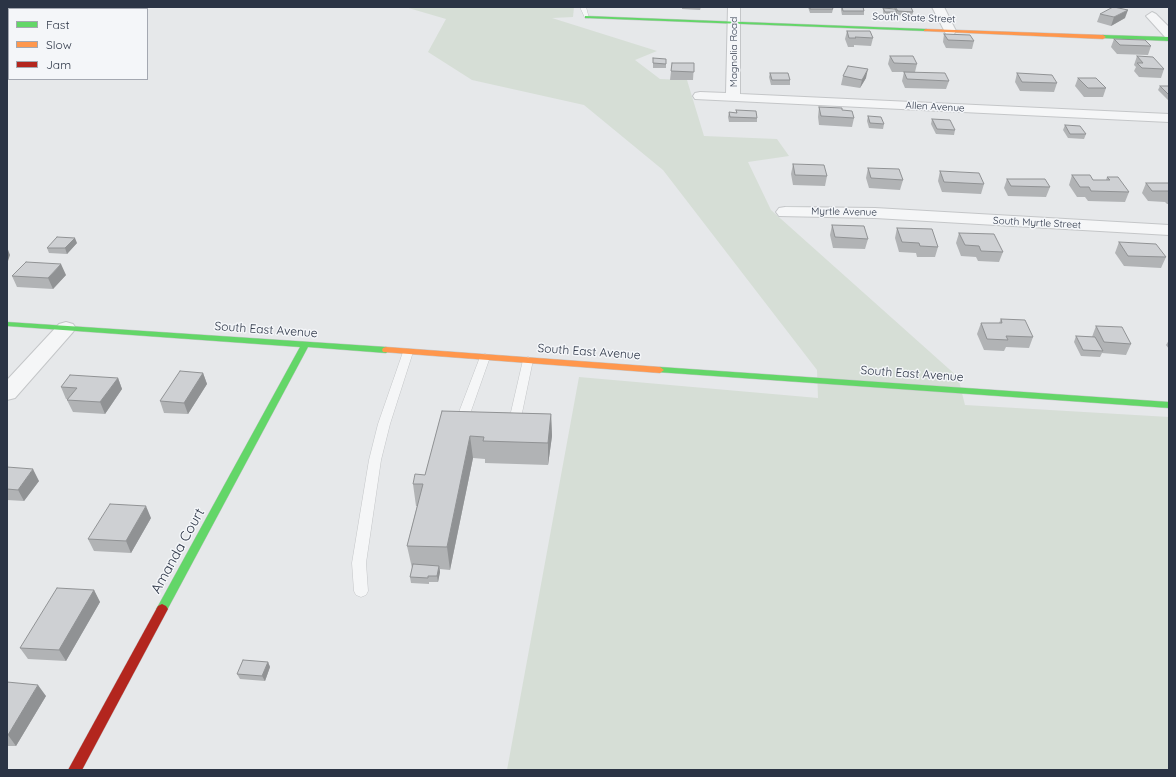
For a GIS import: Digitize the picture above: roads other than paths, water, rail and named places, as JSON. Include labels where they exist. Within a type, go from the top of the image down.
[{"type":"street","name":"Magnolia Road","points":[[734,7],[734,98]]},
{"type":"street","points":[[938,7],[950,31]]},
{"type":"street","points":[[1152,16],[1169,34]]},
{"type":"street","name":"South State Street","points":[[587,17],[1169,39]]},
{"type":"street","name":"Allen Avenue","points":[[700,96],[1169,118]]},
{"type":"street","name":"Myrtle Avenue","points":[[785,212],[831,211],[904,215]]},
{"type":"street","name":"South Myrtle Street","points":[[904,215],[1169,230]]},
{"type":"street","name":"South East Avenue","points":[[7,324],[1169,405]]},
{"type":"street","points":[[7,393],[66,328]]},
{"type":"street","name":"Amanda Court","points":[[74,770],[306,345]]},
{"type":"lane","points":[[583,7],[587,17]]},
{"type":"lane","points":[[361,591],[359,563],[375,460],[384,424],[408,352]]},
{"type":"lane","points":[[485,357],[465,412],[476,420],[490,424],[508,423],[516,412],[528,360]]}]
